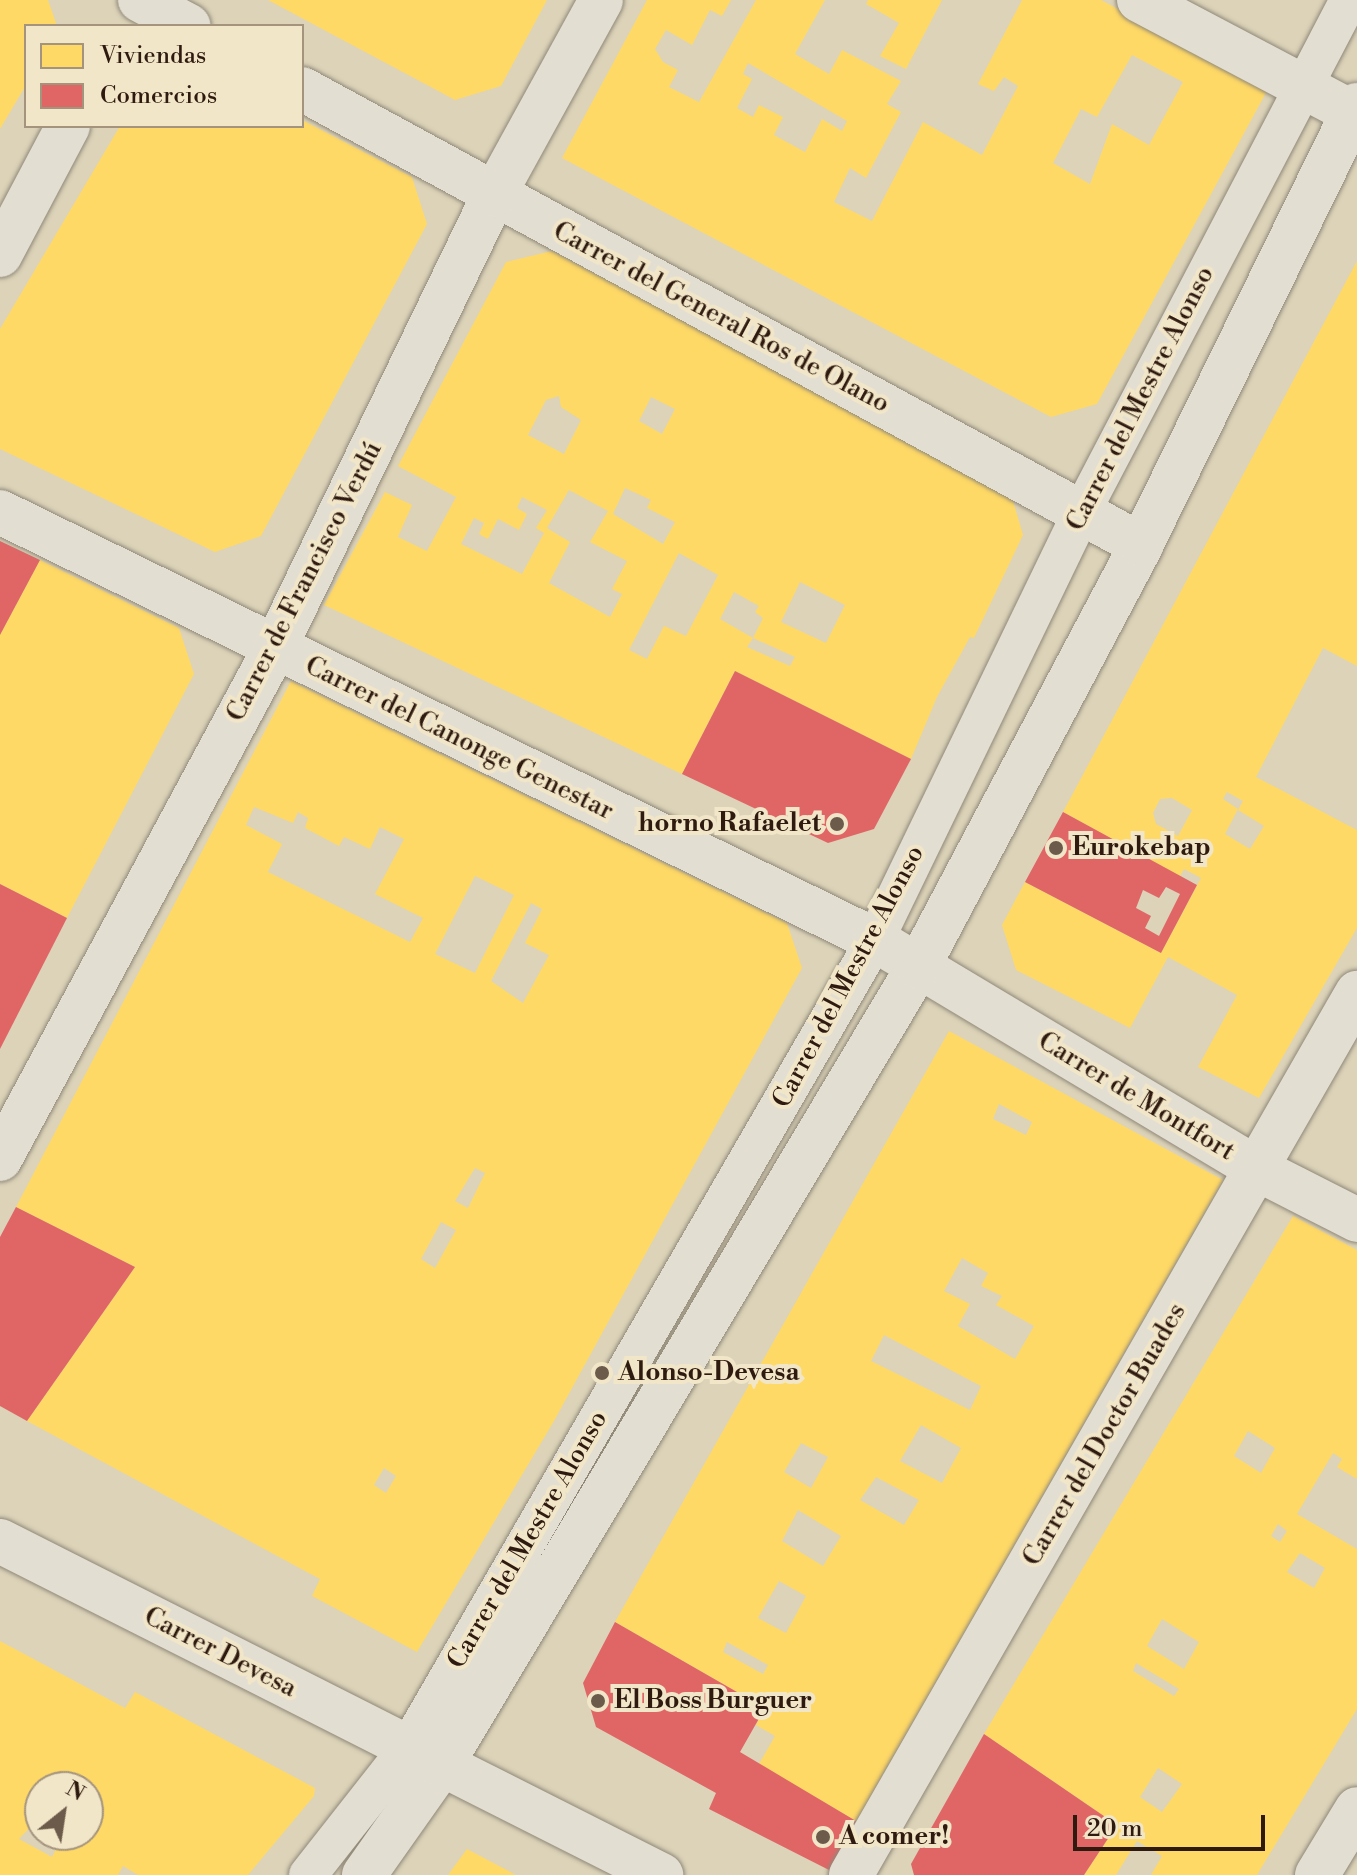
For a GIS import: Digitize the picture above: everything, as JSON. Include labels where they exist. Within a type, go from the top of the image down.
[{"type":"street","points":[[123,24],[138,0],[185,24]]},
{"type":"street","name":"Carrer de Francisco Verdú","points":[[0,1159],[274,650],[494,195],[601,0]]},
{"type":"street","points":[[1139,0],[1303,87],[1355,109]]},
{"type":"street","name":"Carrer del General Ros de Olano","points":[[304,90],[1141,545]]},
{"type":"street","name":"Carrer del Mestre Alonso","points":[[364,1875],[424,1758],[918,967],[1141,545],[1355,109]]},
{"type":"street","points":[[0,255],[67,128]]},
{"type":"street","name":"Carrer del Canonge Genestar","points":[[0,512],[274,650],[875,940],[918,967]]},
{"type":"street","name":"Carrer de Montfort","points":[[918,967],[1259,1170],[1357,1220]]},
{"type":"street","name":"Carrer del Doctor Buades","points":[[851,1875],[1259,1170],[1357,993]]},
{"type":"street","name":"Carrer Devesa","points":[[0,1541],[424,1758],[661,1875]]},
{"type":"street","points":[[1317,1875],[1357,1809]]},
{"type":"lane","name":"Carrer del Mestre Alonso","points":[[308,1875],[424,1758],[875,940],[1081,513],[1349,0]]},
{"type":"building: Viviendas","points":[[0,0],[48,0],[56,24],[24,24],[24,88],[0,129]]},
{"type":"building: Viviendas","points":[[268,0],[547,0],[501,86],[455,100]]},
{"type":"building: Viviendas","points":[[647,0],[731,0],[722,16],[710,10],[692,45],[666,30],[655,49],[663,62],[678,70],[669,87],[699,102],[756,0],[825,0],[795,54],[829,74],[842,50],[901,81],[887,104],[901,112],[866,178],[850,168],[834,202],[872,221],[923,122],[982,155],[1018,86],[1004,77],[994,91],[978,84],[1022,0],[1101,0],[1268,89],[1097,404],[1051,417],[562,158]],"holes":[[[1132,55],[1183,82],[1149,145],[1112,124],[1090,184],[1053,163],[1081,109],[1097,117]],[[748,63],[847,121],[842,131],[822,119],[805,152],[774,135],[783,117],[759,105],[753,117],[737,108],[752,79],[743,74]]]},
{"type":"building: Viviendas","points":[[868,0],[942,0],[906,69],[880,56],[899,23],[866,4]]},
{"type":"building: Viviendas","points":[[304,121],[412,177],[427,224],[261,536],[215,552],[0,449],[0,329],[119,128],[304,128]]},
{"type":"building: Viviendas","points":[[552,251],[1011,494],[1023,535],[974,638],[970,637],[937,697],[911,759],[735,671],[682,774],[324,605],[385,492],[412,505],[398,537],[427,551],[456,497],[398,466],[506,262]],"holes":[[[559,396],[561,407],[581,420],[564,454],[528,435],[546,400]],[[651,397],[675,409],[662,434],[639,421]],[[625,488],[651,500],[647,508],[675,522],[663,544],[613,514]],[[569,490],[608,511],[590,542],[627,561],[612,589],[622,594],[610,617],[549,583],[570,542],[547,528]],[[522,497],[547,510],[536,528],[544,533],[522,574],[461,544],[474,518],[484,523],[479,534],[488,539],[498,519],[519,530],[527,514],[517,508]],[[679,553],[718,575],[686,636],[664,626],[647,659],[629,650]],[[800,582],[845,605],[826,643],[781,622]],[[734,592],[759,606],[755,612],[763,618],[753,638],[720,619]],[[753,638],[795,657],[790,666],[747,647]]]},
{"type":"building: Viviendas","points":[[1357,261],[1357,666],[1323,648],[1256,777],[1357,830],[1357,928],[1259,1098],[1198,1067],[1237,995],[1168,957],[1130,1028],[1016,970],[1002,925],[1025,882],[1161,953],[1201,878],[1184,869],[1180,876],[1063,812]],"holes":[[[1227,792],[1243,801],[1238,810],[1264,826],[1250,849],[1225,834],[1238,809],[1223,799]],[[1172,798],[1192,810],[1178,836],[1156,824],[1153,813],[1160,799]]]},
{"type":"building: Viviendas","points":[[40,560],[179,628],[194,674],[67,918],[0,884],[0,635]]},
{"type":"building: Viviendas","points":[[291,681],[787,923],[802,968],[554,1421],[417,1652],[312,1596],[320,1579],[27,1421],[135,1267],[16,1207]],"holes":[[[254,807],[293,823],[298,812],[308,818],[305,828],[339,846],[344,837],[370,849],[380,827],[404,839],[375,894],[423,918],[410,942],[268,872],[282,844],[246,825]],[[475,876],[514,895],[475,973],[435,954]],[[531,903],[542,909],[525,943],[549,955],[523,1003],[491,981]],[[475,1168],[485,1173],[468,1208],[455,1201]],[[441,1222],[456,1230],[435,1268],[421,1259]],[[384,1468],[396,1476],[386,1493],[374,1485]]]},
{"type":"building: Viviendas","points":[[949,1031],[1223,1180],[856,1821],[759,1764],[775,1736],[756,1725],[765,1708],[615,1622]],"holes":[[[999,1104],[1032,1122],[1026,1135],[993,1119]],[[962,1258],[988,1273],[981,1286],[1002,1296],[996,1305],[1034,1326],[1015,1359],[958,1326],[970,1304],[944,1291]],[[884,1335],[981,1386],[970,1410],[871,1361]],[[921,1425],[961,1448],[942,1483],[900,1461]],[[801,1443],[828,1457],[811,1488],[784,1472]],[[876,1477],[919,1500],[904,1525],[860,1500]],[[798,1510],[841,1536],[823,1566],[782,1541]],[[779,1581],[806,1596],[786,1633],[758,1618]],[[727,1642],[768,1665],[763,1674],[723,1652]]]},
{"type":"building: Viviendas","points":[[1293,1216],[1357,1250],[1357,1479],[1337,1467],[1342,1459],[1333,1453],[1297,1514],[1357,1549],[1357,1709],[1257,1875],[1151,1875],[1162,1856],[1137,1841],[1116,1875],[1084,1875],[1117,1825],[984,1734]],"holes":[[[1248,1431],[1275,1448],[1261,1473],[1234,1456]],[[1278,1524],[1287,1531],[1280,1542],[1271,1536]],[[1300,1553],[1325,1568],[1314,1588],[1287,1572]],[[1162,1619],[1199,1642],[1184,1669],[1147,1646]],[[1136,1663],[1179,1689],[1174,1696],[1133,1671]],[[1158,1768],[1182,1784],[1162,1812],[1140,1797]]]},
{"type":"building: Viviendas","points":[[0,1641],[125,1708],[135,1692],[315,1788],[314,1796],[248,1875],[138,1875],[123,1866],[118,1875],[0,1875]]},
{"type":"building: Viviendas","points":[[467,1849],[516,1875],[448,1875]]},
{"type":"building: Comercios","points":[[0,541],[40,560],[0,635]]},
{"type":"building: Comercios","points":[[735,671],[911,759],[874,829],[828,843],[682,774]]},
{"type":"building: Comercios","points":[[1063,812],[1197,885],[1161,953],[1025,882]],"holes":[[[1166,887],[1180,894],[1159,936],[1145,928],[1151,916],[1136,908],[1143,890],[1159,898]]]},
{"type":"building: Comercios","points":[[0,884],[67,918],[0,1049]]},
{"type":"building: Comercios","points":[[16,1207],[135,1267],[27,1421],[0,1406],[0,1237]]},
{"type":"building: Comercios","points":[[615,1622],[765,1708],[740,1752],[856,1821],[829,1870],[709,1809],[716,1793],[596,1727],[583,1683]]},
{"type":"building: Comercios","points":[[984,1734],[1117,1825],[1084,1875],[914,1875],[911,1864]]},
{"type":"place","name":"horno Rafaelet","points":[[837,824]]},
{"type":"place","name":"Eurokebap","points":[[1056,848]]},
{"type":"place","name":"Alonso-Devesa","points":[[602,1373]]},
{"type":"place","name":"El Boss Burguer","points":[[598,1701]]},
{"type":"place","name":"A comer!","points":[[823,1837]]}]
